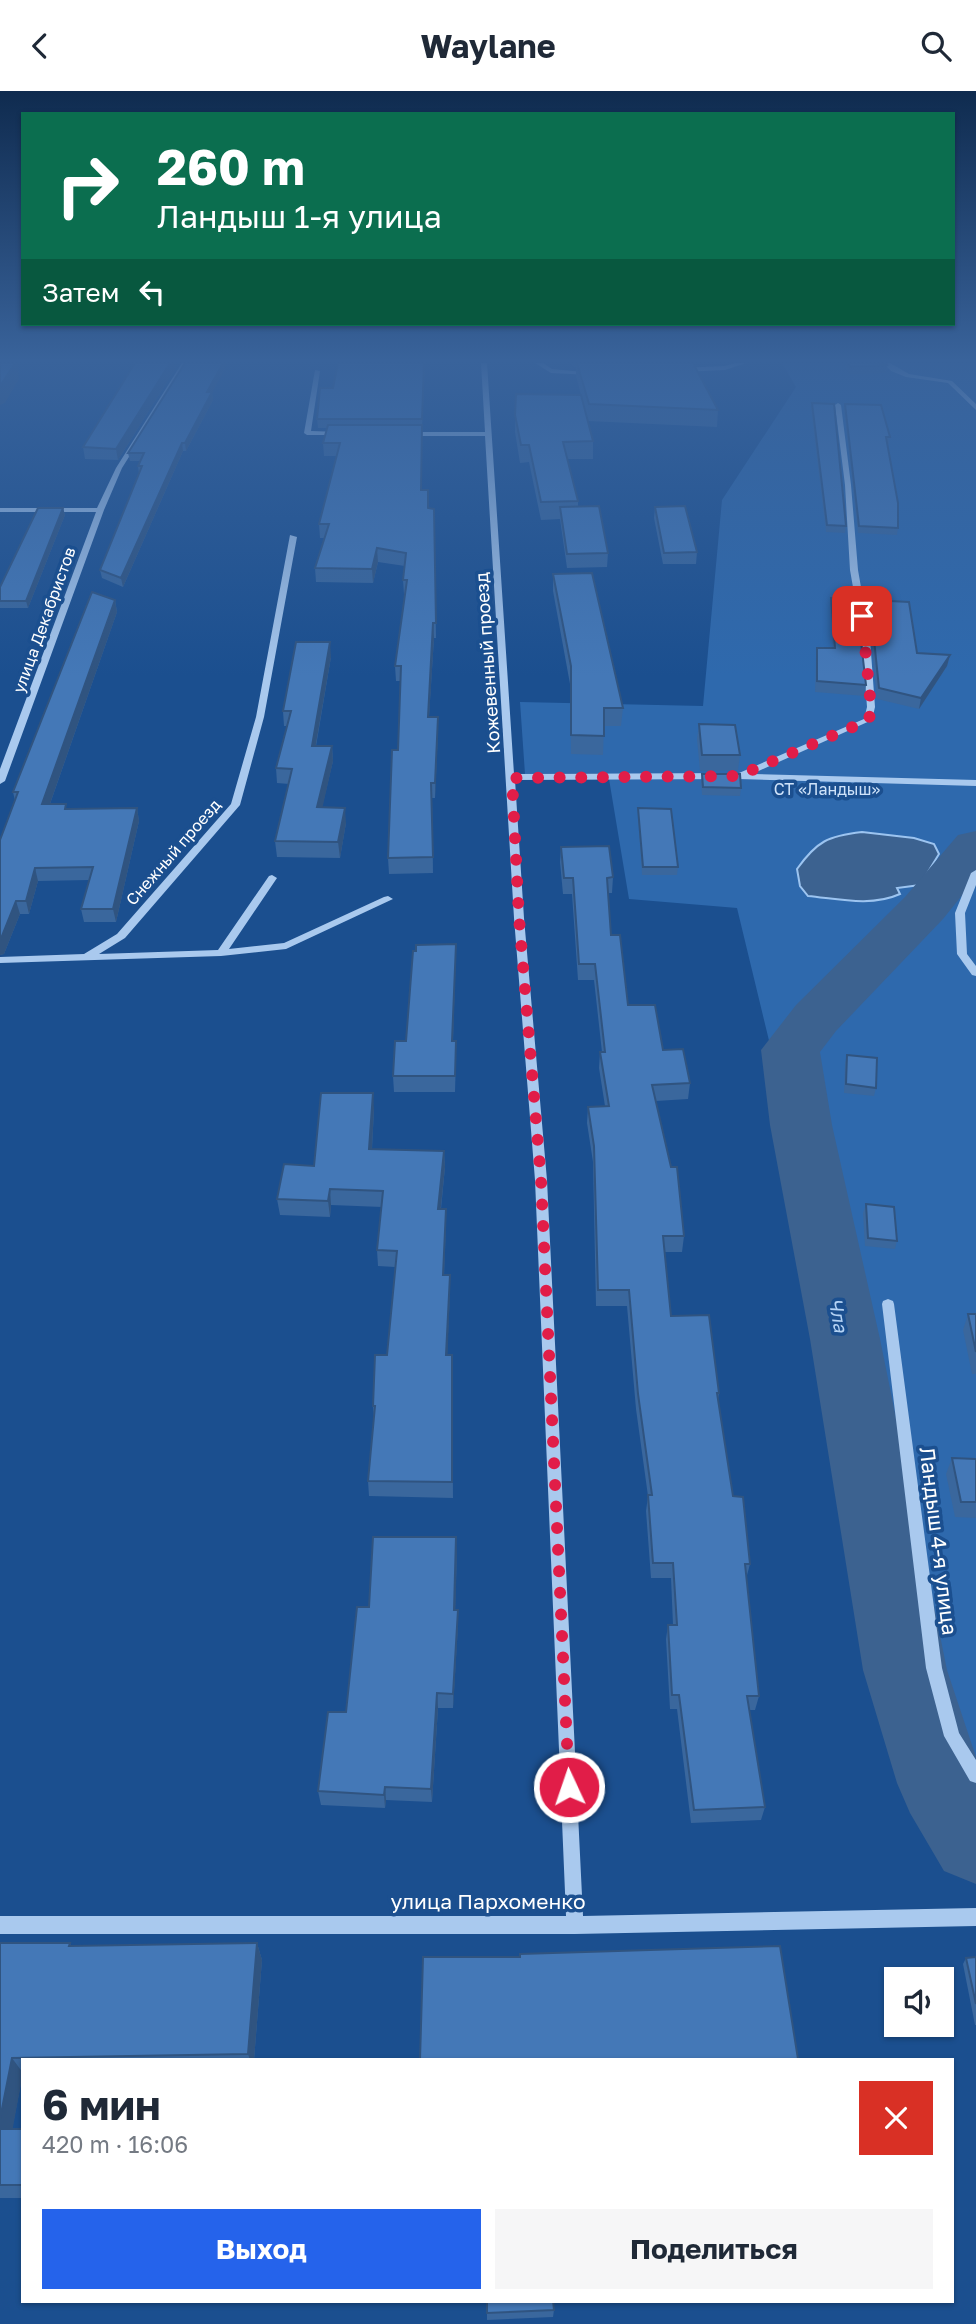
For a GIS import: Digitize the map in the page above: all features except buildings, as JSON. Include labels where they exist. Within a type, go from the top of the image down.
[{"type":"street","name":"улица Декабристов","points":[[0,781],[100,510],[119,467]]},
{"type":"street","name":"Кожевенный проезд","points":[[491,467],[519,918],[541,1180],[575,1925]]},
{"type":"street","points":[[738,776],[869,720],[871,707],[866,639],[854,570],[846,467]]},
{"type":"street","points":[[0,510],[100,510]]},
{"type":"street","name":"Снежный проезд","points":[[0,960],[86,957],[121,936],[235,805],[260,717],[293,537]]},
{"type":"street","points":[[512,778],[738,776],[976,783]]},
{"type":"street","points":[[976,873],[960,913],[962,954],[976,973]]},
{"type":"street","points":[[221,953],[272,878]]},
{"type":"street","points":[[86,957],[221,953],[286,946],[388,899]]},
{"type":"street","name":"Ландыш 4-я улица","points":[[888,1304],[934,1668],[951,1736],[976,1775]]},
{"type":"street","name":"улица Пархоменко","points":[[0,1925],[575,1925],[976,1917]]},
{"type":"green space","name":"СТ «Ландыш»","points":[[743,467],[976,467],[976,1880],[879,1384],[800,1169],[737,908],[629,899],[608,773],[525,774],[520,702],[703,706],[722,500]]},
{"type":"shaded area","points":[[862,832],[914,838],[934,844],[939,854],[920,885],[897,888],[900,894],[889,898],[855,901],[808,896],[800,886],[797,869],[804,860],[824,841]]},
{"type":"waterway","name":"Чла","points":[[976,846],[924,908],[816,1018],[790,1050],[801,1125],[845,1339],[905,1670],[941,1783],[976,1839]]},
{"type":"route","points":[[569,1787],[541,1180],[519,918],[512,778],[738,776],[869,720],[871,707],[862,616]]}]
